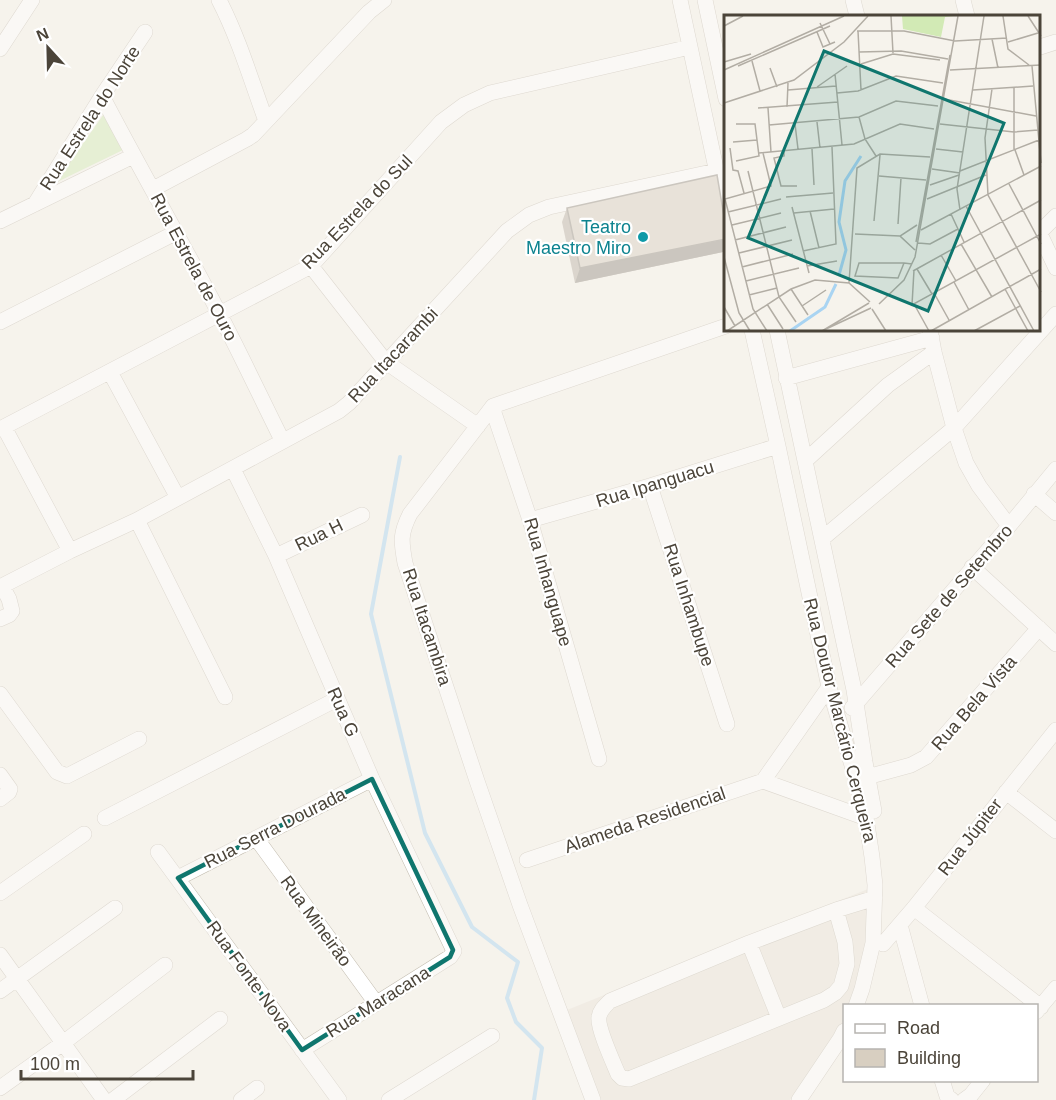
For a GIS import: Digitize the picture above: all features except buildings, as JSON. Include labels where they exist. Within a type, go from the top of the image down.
[{"type":"street","points":[[0,49],[32,0]]},
{"type":"street","points":[[219,0],[240,48],[266,121]]},
{"type":"street","points":[[153,189],[247,139],[369,12],[384,0]]},
{"type":"street","points":[[680,0],[724,206]]},
{"type":"street","points":[[705,0],[724,90]]},
{"type":"street","points":[[853,0],[857,15]]},
{"type":"street","points":[[963,0],[966,15]]},
{"type":"street","name":"Rua Estrela do Norte","points":[[35,204],[145,32]]},
{"type":"street","points":[[1041,47],[1056,42]]},
{"type":"street","name":"Rua Estrela do Sul","points":[[2,428],[311,266],[441,122],[464,105],[490,93],[690,47]]},
{"type":"street","name":"Rua Estrela de Ouro","points":[[102,96],[220,314],[282,440]]},
{"type":"street","points":[[0,221],[133,156]]},
{"type":"street","name":"Rua Itacarambi","points":[[1,587],[70,550],[137,520],[282,440],[324,420],[349,403],[507,231],[529,215],[549,207],[716,171]]},
{"type":"street","points":[[1041,232],[1056,216]]},
{"type":"street","points":[[0,322],[175,233]]},
{"type":"street","points":[[1041,235],[1056,268]]},
{"type":"street","points":[[311,266],[386,362],[478,426]]},
{"type":"street","points":[[1041,331],[1056,314]]},
{"type":"street","points":[[492,407],[724,327]]},
{"type":"street","name":"Rua Doutor Marcário Cerqueira","points":[[752,332],[828,687],[866,818],[875,897],[873,943],[856,1004]]},
{"type":"street","name":"Rua Doutor Marcário Cerqueira","points":[[777,332],[823,538],[876,819],[884,886],[883,944],[866,1004]]},
{"type":"street","points":[[823,538],[954,428],[1040,332]]},
{"type":"street","points":[[932,340],[954,428],[966,463],[1009,526]]},
{"type":"street","points":[[786,378],[932,340]]},
{"type":"street","points":[[805,461],[888,385],[932,340]]},
{"type":"street","points":[[110,372],[178,498]]},
{"type":"street","name":"Rua Itacambira","points":[[492,407],[410,514],[401,542],[405,563],[477,781],[520,905],[593,1100]]},
{"type":"street","name":"Rua Inhanguape","points":[[492,407],[530,520],[599,759]]},
{"type":"street","points":[[2,428],[70,550]]},
{"type":"street","name":"Rua Ipanguacu","points":[[530,520],[778,446]]},
{"type":"street","name":"Rua G","points":[[233,469],[276,556],[372,779],[452,945],[453,953]]},
{"type":"street","name":"Rua Sete de Setembro","points":[[839,720],[856,704],[1056,469]]},
{"type":"street","name":"Rua Inhambupe","points":[[650,486],[727,724]]},
{"type":"street","points":[[1034,494],[1056,513]]},
{"type":"street","name":"Rua H","points":[[276,556],[362,514]]},
{"type":"street","points":[[137,520],[225,697]]},
{"type":"street","points":[[972,567],[1056,644]]},
{"type":"street","points":[[0,619],[12,611],[9,599],[1,587]]},
{"type":"street","name":"Rua Bela Vista","points":[[867,777],[911,765],[926,757],[1039,628]]},
{"type":"street","points":[[828,687],[763,781],[866,818]]},
{"type":"street","points":[[0,694],[57,772],[67,776],[139,739]]},
{"type":"street","points":[[105,818],[337,699]]},
{"type":"street","name":"Rua Júpiter","points":[[883,944],[1056,730]]},
{"type":"street","points":[[0,774],[9,788],[5,795]]},
{"type":"street","name":"Rua Serra Dourada","points":[[178,878],[372,779]]},
{"type":"street","name":"Alameda Residencial","points":[[527,860],[763,781]]},
{"type":"street","points":[[1006,792],[1056,831]]},
{"type":"street","points":[[0,893],[84,834]]},
{"type":"street","name":"Rua Mineirão","points":[[256,838],[376,1003]]},
{"type":"street","name":"Rua Fonte Nova","points":[[158,852],[339,1100]]},
{"type":"street","points":[[836,910],[845,942],[847,964],[841,986],[835,993],[824,1000],[629,1079],[622,1078],[618,1074],[598,1025],[599,1015],[610,1000],[749,943],[836,910],[875,897]]},
{"type":"street","points":[[0,991],[115,908]]},
{"type":"street","points":[[914,908],[1048,1001]]},
{"type":"street","points":[[900,925],[922,1004]]},
{"type":"street","points":[[749,943],[779,1018]]},
{"type":"street","name":"Rua Maracana","points":[[302,1050],[453,953]]},
{"type":"street","points":[[0,955],[104,1100]]},
{"type":"street","points":[[0,1088],[165,965]]},
{"type":"street","points":[[113,1100],[220,1018]]},
{"type":"street","points":[[799,1100],[843,1033]]},
{"type":"street","points":[[389,1100],[492,1036]]},
{"type":"street","points":[[811,1100],[843,1052]]},
{"type":"street","points":[[943,1082],[947,1096],[952,1100]]},
{"type":"street","points":[[971,1098],[982,1082]]},
{"type":"street","points":[[241,1100],[257,1088]]},
{"type":"highlighted area","points":[[372,779],[453,950],[450,957],[302,1050],[178,878]]},
{"type":"shaded area","points":[[868,889],[869,921],[862,967],[848,1004],[843,1004],[842,1024],[815,1068],[790,1100],[600,1100],[567,1010]]},
{"type":"green space","points":[[106,111],[127,148],[55,183]]},
{"type":"waterway","points":[[400,457],[371,614],[425,833],[472,927],[518,962],[507,998],[516,1022],[542,1048],[534,1100]]},
{"type":"place","name":"Teatro Maestro Miro","points":[[643,237]]}]
